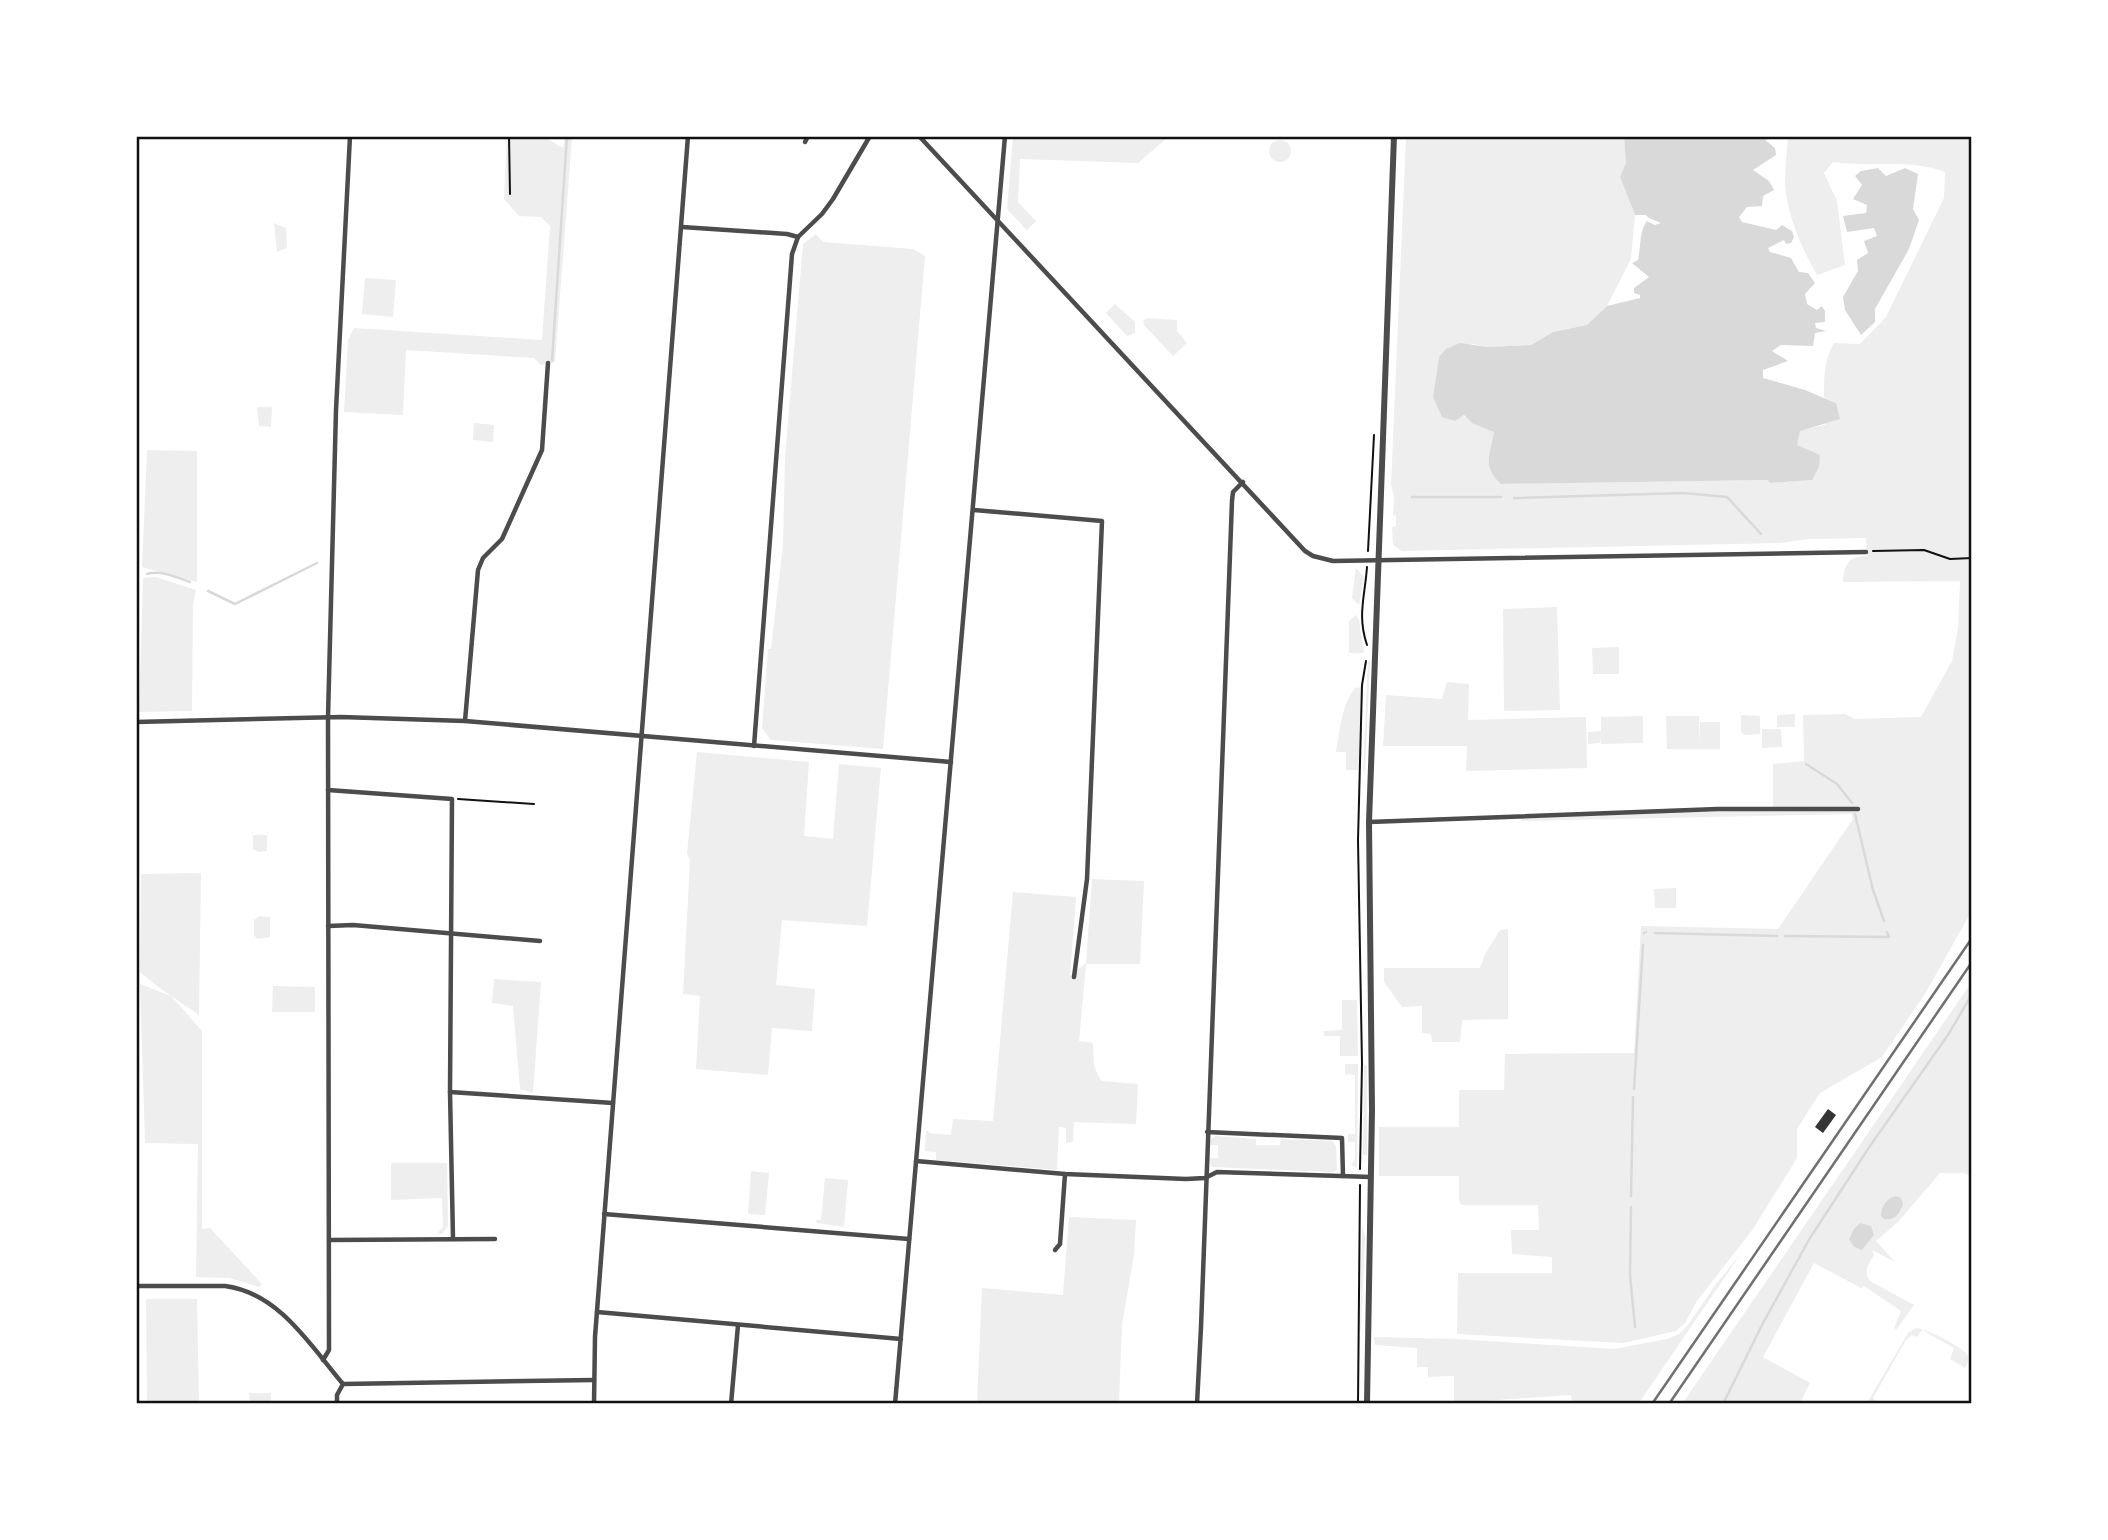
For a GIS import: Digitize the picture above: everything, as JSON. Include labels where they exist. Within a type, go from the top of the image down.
[{"type":"street","points":[[323,1360],[329,1350],[328,717],[336,411],[349,136]]},
{"type":"street","points":[[594,1404],[604,1214],[688,136]]},
{"type":"street","points":[[754,746],[792,254],[798,237],[833,199],[870,136]]},
{"type":"street","points":[[919,136],[1305,551],[1313,556],[1329,561],[1866,552]]},
{"type":"street","points":[[895,1404],[1006,136]]},
{"type":"street","points":[[1367,1404],[1371,1177],[1369,822],[1394,136]]},
{"type":"street","points":[[682,227],[798,237]]},
{"type":"street","points":[[465,721],[478,570],[484,558],[502,539],[542,450],[548,363]]},
{"type":"street","points":[[1196,1404],[1232,501],[1233,492],[1243,482]]},
{"type":"street","points":[[974,510],[1102,520],[1087,878],[1074,977]]},
{"type":"street","points":[[136,722],[328,717],[465,721],[951,762]]},
{"type":"street","points":[[328,790],[452,799],[450,1092],[453,1239]]},
{"type":"street","points":[[1369,822],[1718,809],[1858,809]]},
{"type":"street","points":[[328,926],[353,925],[540,941]]},
{"type":"street","points":[[450,1092],[613,1103]]},
{"type":"street","points":[[1208,1132],[1342,1138],[1343,1176]]},
{"type":"street","points":[[916,1161],[1065,1174],[1205,1178],[1217,1172],[1371,1177]]},
{"type":"street","points":[[1055,1250],[1060,1244],[1065,1174]]},
{"type":"street","points":[[604,1214],[909,1239]]},
{"type":"street","points":[[329,1240],[495,1238]]},
{"type":"street","points":[[136,1286],[225,1286],[256,1294],[291,1322],[343,1384]]},
{"type":"street","points":[[597,1312],[901,1339]]},
{"type":"street","points":[[731,1404],[738,1325]]},
{"type":"street","points":[[343,1384],[594,1380]]},
{"type":"street","points":[[337,1404],[337,1395],[343,1384]]},
{"type":"path","points":[[509,136],[510,194]]},
{"type":"path","points":[[1367,644],[1363,633],[1361,606],[1366,573],[1369,511]]},
{"type":"path","points":[[1866,552],[1924,550],[1950,559],[1972,558]]},
{"type":"path","points":[[1358,1404],[1363,1086],[1358,840],[1362,685],[1367,657]]},
{"type":"path","points":[[452,799],[534,804]]},
{"type":"shaded area","points":[[1013,136],[1168,137],[1138,163],[1020,159],[1018,202],[1036,221],[1027,230],[1007,209]]},
{"type":"shaded area","points":[[507,137],[544,137],[563,148],[565,137],[572,137],[555,362],[541,365],[534,358],[406,350],[403,415],[344,412],[348,340],[354,328],[542,340],[550,226],[541,217],[519,216],[504,199]]},
{"type":"shaded area","points":[[1406,137],[1624,137],[1626,163],[1620,177],[1635,215],[1631,259],[1607,306],[1587,325],[1553,332],[1531,345],[1487,347],[1473,344],[1439,357],[1433,397],[1494,432],[1490,466],[1501,484],[1768,480],[1770,483],[1812,480],[1796,445],[1800,430],[1825,425],[1836,403],[1824,397],[1825,368],[1831,349],[1834,343],[1860,344],[1886,317],[1944,198],[1945,172],[1918,165],[1833,162],[1824,173],[1837,201],[1845,265],[1817,275],[1800,241],[1788,205],[1785,181],[1788,137],[1971,137],[1971,912],[1925,994],[1882,1057],[1820,1093],[1797,1129],[1797,1158],[1753,1229],[1697,1301],[1685,1323],[1676,1331],[1623,1343],[1457,1334],[1458,1273],[1552,1273],[1552,1257],[1512,1254],[1511,1230],[1539,1230],[1538,1205],[1462,1205],[1459,1201],[1459,1176],[1379,1176],[1379,1127],[1459,1127],[1459,1090],[1504,1090],[1505,1054],[1634,1053],[1641,926],[1778,929],[1853,819],[1851,814],[1521,821],[1521,816],[1773,810],[1773,764],[1804,761],[1803,715],[1845,714],[1855,719],[1921,717],[1952,661],[1958,628],[1960,581],[1843,582],[1848,563],[1855,558],[1867,556],[1866,538],[1810,539],[1779,543],[1402,551],[1393,545],[1392,527],[1396,526],[1396,516],[1393,515],[1394,495],[1391,485]]},
{"type":"shaded area","points":[[1624,137],[1775,137],[1765,140],[1775,148],[1776,155],[1753,170],[1769,181],[1774,190],[1763,196],[1762,206],[1747,207],[1739,217],[1742,222],[1776,230],[1782,225],[1792,231],[1794,237],[1791,243],[1786,244],[1784,240],[1768,248],[1770,252],[1791,258],[1799,272],[1808,273],[1815,283],[1805,294],[1807,304],[1817,310],[1822,306],[1825,311],[1825,322],[1815,323],[1816,328],[1826,331],[1815,333],[1813,346],[1781,345],[1772,351],[1788,361],[1763,370],[1763,378],[1805,390],[1836,403],[1840,419],[1800,431],[1797,445],[1820,455],[1819,467],[1812,480],[1770,483],[1767,480],[1501,484],[1489,466],[1494,432],[1472,423],[1464,415],[1455,421],[1442,417],[1433,397],[1439,357],[1446,349],[1460,343],[1487,347],[1531,345],[1553,332],[1587,325],[1607,306],[1640,298],[1640,295],[1634,293],[1634,288],[1649,277],[1632,263],[1638,260],[1644,225],[1647,221],[1655,225],[1661,223],[1646,215],[1635,215],[1620,177],[1626,163]]},
{"type":"shaded area","points":[[1280,140],[1288,143],[1291,151],[1288,159],[1280,162],[1272,159],[1269,151],[1272,143]]},
{"type":"shaded area","points":[[1878,168],[1886,176],[1905,168],[1918,174],[1913,209],[1919,220],[1909,249],[1875,309],[1875,322],[1861,335],[1845,310],[1843,297],[1858,271],[1857,260],[1868,253],[1864,241],[1877,236],[1874,228],[1847,232],[1843,216],[1866,213],[1867,205],[1853,199],[1862,185],[1855,176],[1861,171]]},
{"type":"shaded area","points":[[274,223],[286,228],[287,248],[277,252]]},
{"type":"shaded area","points":[[816,234],[823,242],[913,249],[925,256],[883,749],[771,740],[762,728],[768,649],[771,649],[783,544],[785,457],[803,244]]},
{"type":"shaded area","points":[[365,278],[396,280],[393,317],[362,314]]},
{"type":"shaded area","points":[[1115,304],[1135,322],[1135,333],[1127,336],[1106,313]]},
{"type":"shaded area","points":[[1147,318],[1177,320],[1177,331],[1187,343],[1173,356],[1144,325],[1143,321]]},
{"type":"shaded area","points":[[257,407],[272,407],[271,427],[259,426]]},
{"type":"shaded area","points":[[474,423],[494,425],[493,442],[473,440]]},
{"type":"shaded area","points":[[147,450],[197,451],[197,582],[142,567]]},
{"type":"shaded area","points":[[1356,568],[1364,577],[1359,605],[1352,598]]},
{"type":"shaded area","points":[[156,577],[196,590],[193,605],[192,711],[139,712],[143,578]]},
{"type":"shaded area","points":[[1557,607],[1560,710],[1504,711],[1503,609]]},
{"type":"shaded area","points":[[1356,615],[1364,653],[1349,653],[1349,621]]},
{"type":"shaded area","points":[[1619,647],[1619,674],[1593,674],[1592,648]]},
{"type":"shaded area","points":[[1368,660],[1370,662],[1363,772]]},
{"type":"shaded area","points":[[1447,682],[1469,684],[1468,720],[1586,717],[1587,768],[1466,771],[1467,746],[1383,746],[1386,695],[1442,699]]},
{"type":"shaded area","points":[[1363,687],[1360,764],[1358,770],[1346,770],[1346,752],[1336,752],[1342,719],[1350,695],[1355,688]]},
{"type":"shaded area","points":[[1795,714],[1795,727],[1777,727],[1777,715]]},
{"type":"shaded area","points":[[1741,715],[1760,716],[1760,734],[1745,735],[1741,732]]},
{"type":"shaded area","points":[[1643,716],[1643,743],[1601,744],[1600,735],[1600,743],[1588,744],[1588,732],[1601,731],[1601,717]]},
{"type":"shaded area","points":[[1666,716],[1699,716],[1700,746],[1700,722],[1720,722],[1720,749],[1667,749]]},
{"type":"shaded area","points":[[1762,729],[1781,729],[1782,747],[1762,748]]},
{"type":"shaded area","points":[[697,752],[809,762],[804,836],[833,839],[839,764],[881,768],[867,926],[782,920],[776,985],[815,989],[812,1031],[772,1028],[768,1075],[696,1069],[700,996],[683,994],[690,860],[687,854]]},
{"type":"shaded area","points":[[253,835],[267,835],[267,851],[259,852],[253,849]]},
{"type":"shaded area","points":[[201,873],[199,1015],[140,972],[141,874]]},
{"type":"shaded area","points":[[1092,879],[1144,881],[1140,964],[1086,964],[1079,1041],[1093,1043],[1094,1066],[1101,1081],[1138,1084],[1136,1124],[1074,1122],[1073,1142],[1066,1143],[1066,1128],[1059,1127],[1057,1170],[936,1160],[936,1152],[925,1151],[926,1131],[951,1135],[953,1119],[993,1121],[1013,892],[1076,897],[1070,976],[1086,963]]},
{"type":"shaded area","points":[[1676,888],[1676,908],[1655,908],[1654,889]]},
{"type":"shaded area","points":[[260,916],[270,917],[270,937],[257,939],[254,935],[254,920]]},
{"type":"shaded area","points":[[1508,929],[1508,1019],[1462,1020],[1460,1042],[1432,1042],[1431,1034],[1422,1033],[1422,1006],[1402,1007],[1384,982],[1384,968],[1480,968],[1500,930]]},
{"type":"shaded area","points":[[494,979],[541,982],[533,1093],[520,1089],[513,1006],[492,1003]]},
{"type":"shaded area","points":[[1971,983],[1971,1204],[1969,1175],[1940,1173],[1898,1222],[1876,1241],[1895,1262],[1872,1250],[1874,1255],[1867,1268],[1870,1281],[1914,1305],[1896,1330],[1894,1328],[1901,1311],[1864,1286],[1861,1288],[1814,1263],[1763,1357],[1810,1383],[1800,1403],[1682,1404]]},
{"type":"shaded area","points":[[140,984],[171,996],[202,1031],[202,1229],[210,1228],[262,1284],[259,1287],[229,1278],[196,1277],[198,1144],[145,1143]]},
{"type":"shaded area","points":[[273,986],[315,987],[315,1012],[272,1012]]},
{"type":"shaded area","points":[[1342,1000],[1357,1000],[1358,1056],[1340,1056],[1340,1036],[1324,1036],[1324,1031],[1342,1030]]},
{"type":"shaded area","points":[[1345,1064],[1358,1064],[1357,1168],[1351,1165],[1355,1159],[1355,1142],[1348,1142],[1348,1134],[1355,1134],[1355,1075],[1345,1074]]},
{"type":"shaded area","points":[[1364,1064],[1367,1066],[1367,1155],[1363,1155]]},
{"type":"shaded area","points":[[1215,1136],[1256,1139],[1256,1145],[1280,1145],[1281,1139],[1332,1141],[1336,1146],[1337,1170],[1211,1167],[1210,1158],[1218,1158],[1218,1145],[1210,1145]]},
{"type":"shaded area","points":[[391,1163],[447,1163],[448,1226],[442,1234],[437,1233],[443,1227],[442,1198],[391,1200]]},
{"type":"shaded area","points":[[751,1171],[769,1173],[765,1215],[748,1214]]},
{"type":"shaded area","points":[[825,1178],[848,1180],[844,1227],[817,1223],[816,1220],[821,1220]]},
{"type":"shaded area","points":[[1896,1196],[1901,1198],[1903,1204],[1900,1210],[1894,1218],[1884,1219],[1881,1216],[1883,1206]]},
{"type":"shaded area","points":[[1069,1217],[1136,1220],[1134,1255],[1122,1325],[1119,1403],[977,1403],[982,1288],[1063,1295]]},
{"type":"shaded area","points":[[1860,1223],[1871,1226],[1874,1235],[1862,1250],[1854,1247],[1849,1239]]},
{"type":"shaded area","points":[[1362,1224],[1365,1237],[1360,1330]]},
{"type":"shaded area","points":[[1740,1255],[1639,1403],[1572,1403],[1571,1395],[1454,1403],[1454,1376],[1428,1377],[1428,1367],[1417,1367],[1417,1348],[1375,1345],[1374,1337],[1615,1349],[1667,1339],[1679,1334],[1688,1325]]},
{"type":"shaded area","points":[[146,1299],[197,1299],[199,1403],[147,1403]]},
{"type":"shaded area","points":[[1916,1328],[1928,1331],[1965,1352],[1968,1359],[1965,1368],[1950,1359],[1954,1348],[1922,1330],[1917,1337],[1912,1335],[1906,1340],[1873,1398],[1879,1403],[1867,1403],[1908,1333]]},
{"type":"shaded area","points":[[249,1393],[271,1393],[271,1403],[250,1403]]},
{"type":"building","points":[[1828,1109],[1836,1115],[1823,1133],[1815,1127]]},
{"type":"waterway","points":[[552,361],[567,136]]},
{"type":"waterway","points":[[1514,498],[1683,493],[1727,497],[1761,534]]},
{"type":"waterway","points":[[1412,497],[1501,497]]},
{"type":"waterway","points":[[208,591],[235,604],[317,563]]},
{"type":"waterway","points":[[147,574],[163,573],[190,582]]},
{"type":"waterway","points":[[1806,764],[1837,784],[1852,803]]},
{"type":"waterway","points":[[1855,814],[1873,890],[1884,921]]},
{"type":"waterway","points":[[1785,936],[1889,937],[1887,932]]},
{"type":"waterway","points":[[1655,933],[1777,936]]},
{"type":"waterway","points":[[1634,1089],[1643,945]]},
{"type":"waterway","points":[[1723,1404],[1763,1323],[1810,1238],[1870,1146],[1948,1035],[1972,994]]},
{"type":"waterway","points":[[1631,1196],[1633,1097]]},
{"type":"waterway","points":[[1631,1207],[1630,1275],[1635,1327]]},
{"type":"railway","points":[[1652,1404],[1972,938]]},
{"type":"railway","points":[[1669,1404],[1972,962]]}]
